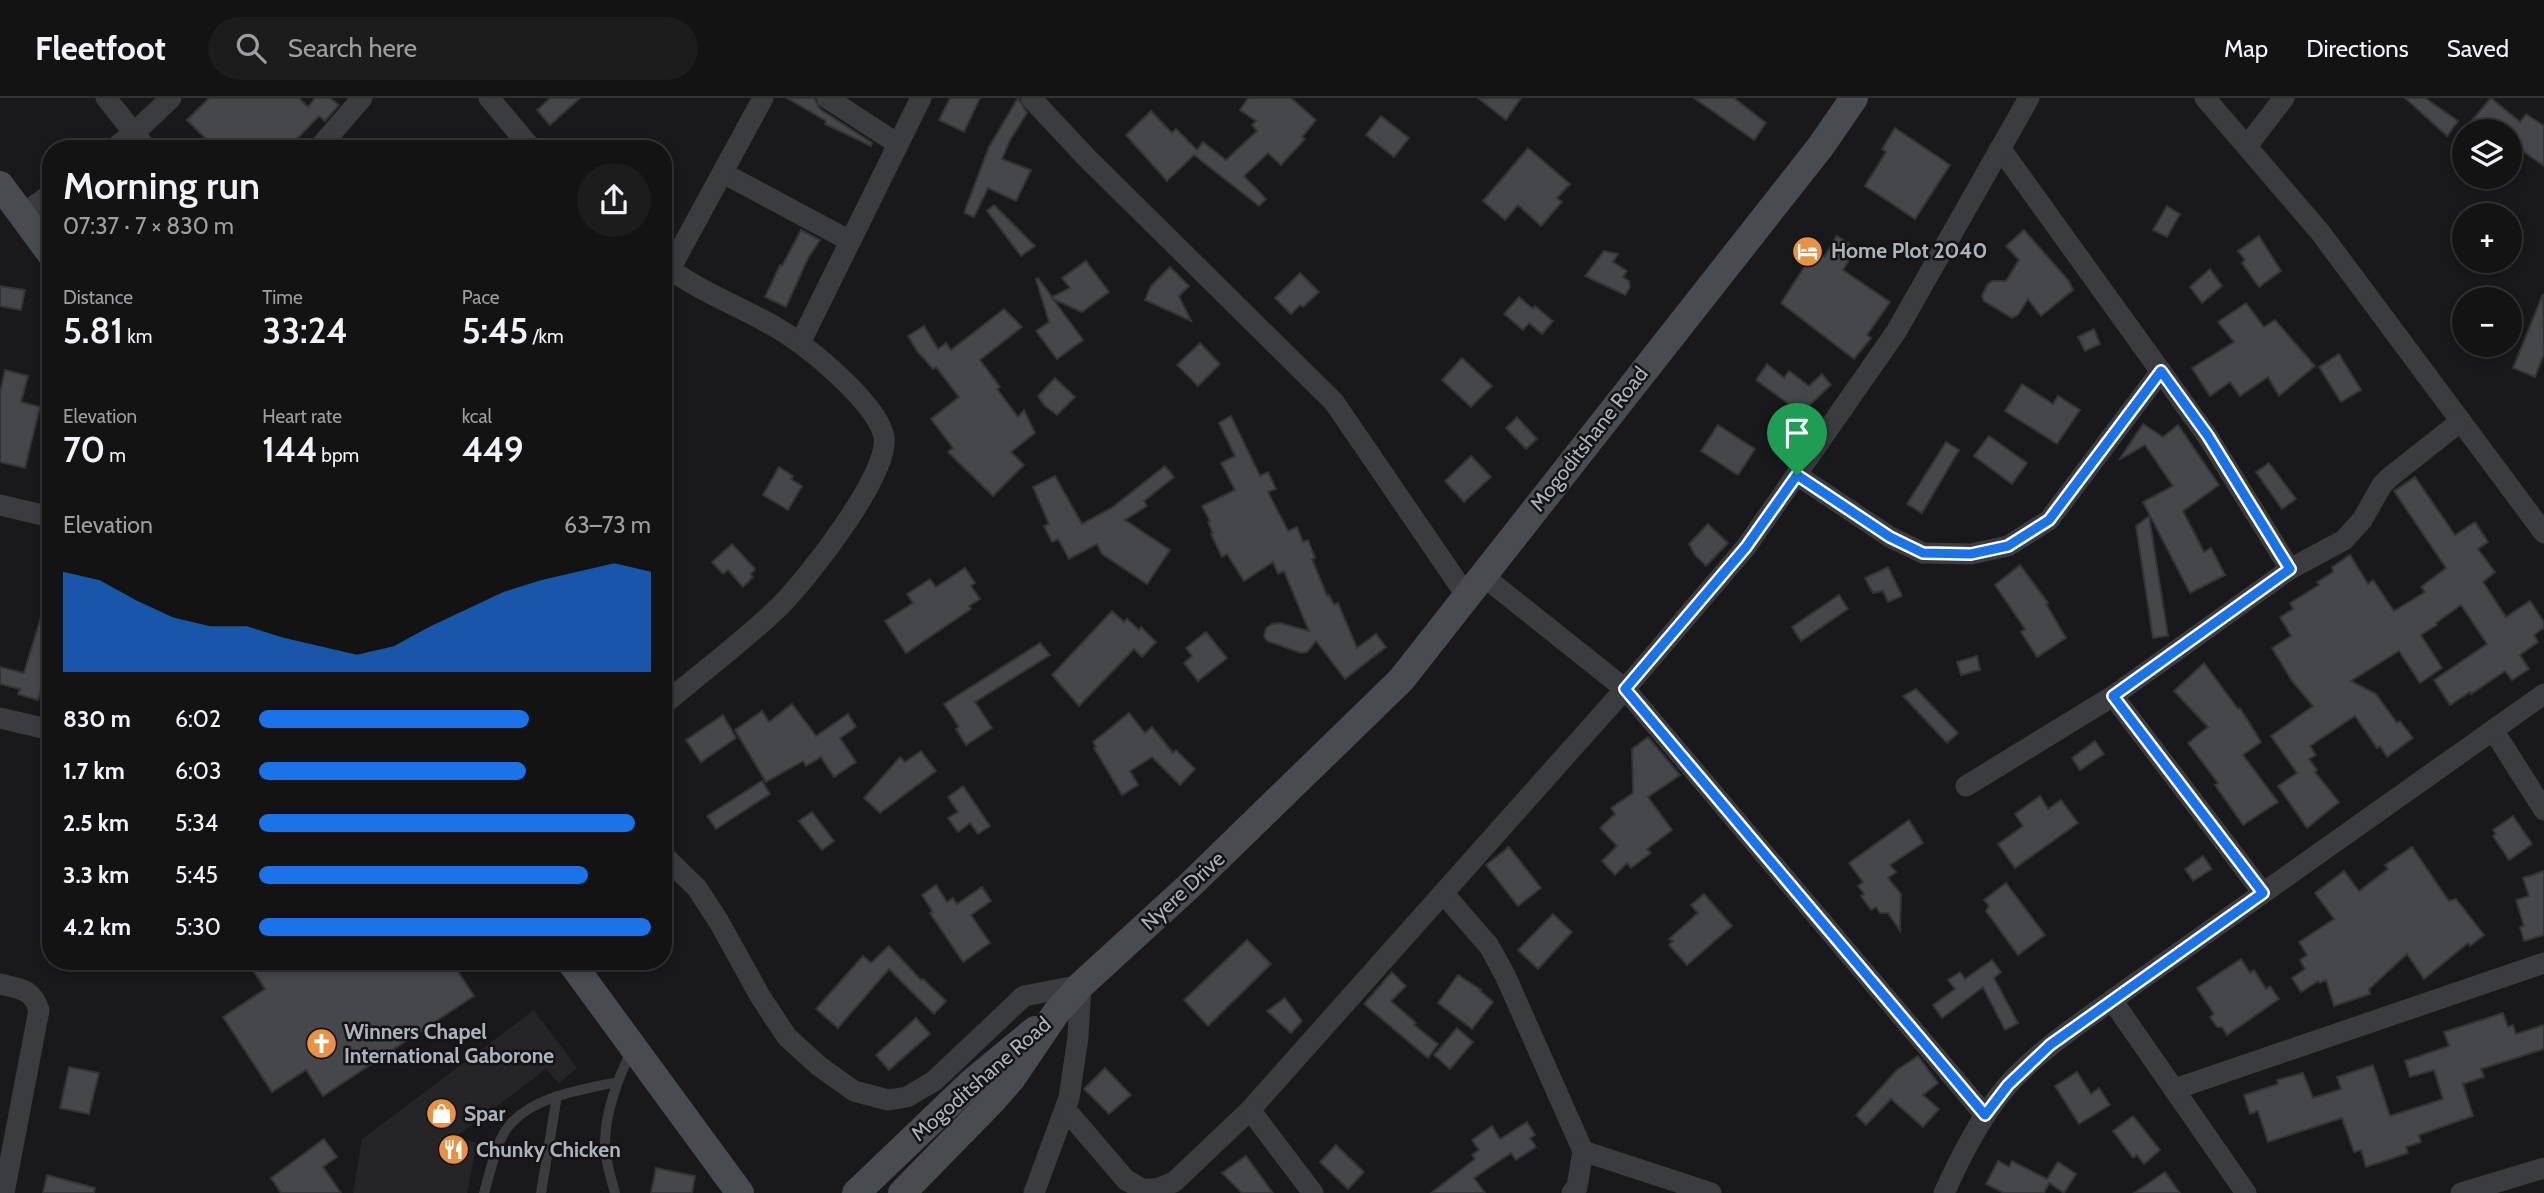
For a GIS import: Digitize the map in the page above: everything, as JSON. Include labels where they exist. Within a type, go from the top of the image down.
[{"type":"main road","name":"Mogoditshane Road","points":[[1311,769],[1401,680],[1821,146],[1854,98]]},
{"type":"main road","points":[[0,185],[42,242]]},
{"type":"main road","name":"Nyere Drive","points":[[1056,1013],[1081,985],[1311,769]]},
{"type":"main road","points":[[577,970],[740,1193]]},
{"type":"main road","name":"Mogoditshane Road","points":[[856,1193],[980,1075],[1056,1013]]},
{"type":"main road","name":"Mogoditshane Road","points":[[902,1193],[1005,1086],[1056,1013]]},
{"type":"street","points":[[106,98],[140,140]]},
{"type":"street","points":[[142,140],[171,98]]},
{"type":"street","points":[[326,140],[362,98]]},
{"type":"street","points":[[489,98],[524,140]]},
{"type":"street","points":[[672,259],[723,173],[762,98]]},
{"type":"street","points":[[827,98],[898,144]]},
{"type":"street","points":[[800,343],[921,98]]},
{"type":"street","points":[[1031,98],[1086,158],[1334,402],[1474,585],[1625,689],[1985,1115]]},
{"type":"street","points":[[1066,1110],[1126,1180],[1142,1189],[1157,1189],[1174,1182],[1250,1110],[1625,689],[1746,547],[1896,332],[2029,98]]},
{"type":"street","points":[[2205,98],[2320,232],[2544,533]]},
{"type":"street","points":[[2247,146],[2284,98]]},
{"type":"street","points":[[2000,148],[2208,436],[2290,569]]},
{"type":"street","points":[[723,173],[850,242]]},
{"type":"street","points":[[22,215],[42,201]]},
{"type":"street","points":[[672,270],[800,343],[865,402],[879,422],[885,439],[877,471],[867,491],[800,585],[779,607],[672,697]]},
{"type":"street","points":[[1797,475],[1890,537],[1923,553],[1971,554],[2008,546],[2049,520],[2161,371]]},
{"type":"street","points":[[1966,786],[2113,696],[2290,569],[2352,534],[2390,477],[2461,421]]},
{"type":"street","points":[[0,505],[42,515]]},
{"type":"street","points":[[1944,1193],[1985,1115],[2008,1085],[2050,1045],[2544,694]]},
{"type":"street","points":[[2113,696],[2263,893]]},
{"type":"street","points":[[0,718],[42,728]]},
{"type":"street","points":[[2493,730],[2544,810]]},
{"type":"street","points":[[672,864],[697,888],[787,1037],[819,1066],[854,1091],[888,1100],[907,1097],[934,1081],[1024,996],[1081,985],[1078,1037],[1066,1110],[1034,1193]]},
{"type":"street","points":[[1443,893],[1489,946],[1505,975],[1583,1151],[1577,1187],[1572,1193]]},
{"type":"street","points":[[2175,1089],[2544,963]]},
{"type":"street","points":[[0,984],[27,991],[35,999],[38,1010],[4,1193]]},
{"type":"street","points":[[2112,1000],[2246,1193]]},
{"type":"street","points":[[1250,1110],[1313,1193]]},
{"type":"street","points":[[1583,1151],[1711,1193]]},
{"type":"street","points":[[2460,1193],[2544,1168]]},
{"type":"lane","points":[[615,1193],[604,1147],[606,1125],[617,1082],[633,1046]]},
{"type":"lane","points":[[484,1193],[508,1127],[528,1110],[557,1096],[617,1082]]},
{"type":"lane","points":[[541,1193],[557,1096]]},
{"type":"shaded area","name":"Spar","points":[[534,1010],[577,1068],[559,1083],[546,1069],[456,1137],[477,1143],[467,1193],[353,1193],[362,1139]]},
{"type":"building","points":[[209,98],[299,98],[308,107],[315,98],[330,98],[339,105],[325,121],[319,116],[296,140],[207,140],[187,120]]},
{"type":"building","points":[[550,98],[580,98],[550,125],[537,110]]},
{"type":"building","points":[[787,98],[814,98],[820,109],[872,143],[871,146],[825,124],[826,121]]},
{"type":"building","points":[[950,98],[980,98],[964,132],[939,120]]},
{"type":"building","points":[[1018,98],[1027,113],[1002,159],[1031,170],[1016,201],[988,188],[974,217],[964,213],[989,147]]},
{"type":"building","points":[[1248,98],[1291,98],[1316,120],[1302,137],[1305,139],[1281,165],[1268,153],[1244,176],[1266,199],[1259,206],[1194,155],[1167,181],[1126,135],[1151,111],[1172,133],[1176,129],[1197,150],[1203,142],[1226,160],[1257,131],[1252,125],[1256,121],[1240,110]]},
{"type":"building","points":[[1478,98],[1521,98],[1506,120]]},
{"type":"building","points":[[1694,98],[1734,98],[1766,123],[1754,140]]},
{"type":"building","points":[[2405,98],[2425,98],[2455,119],[2452,119],[2452,129],[2447,136]]},
{"type":"building","points":[[2491,98],[2516,119],[2473,119]]},
{"type":"building","points":[[2526,114],[2544,126],[2544,166],[2522,150],[2522,119]]},
{"type":"building","points":[[1381,116],[1409,138],[1394,157],[1366,135]]},
{"type":"building","points":[[1895,128],[1950,165],[1915,219],[1865,186],[1886,152],[1882,149]]},
{"type":"building","points":[[1528,148],[1570,184],[1557,198],[1562,202],[1541,226],[1518,205],[1505,220],[1483,201]]},
{"type":"building","points":[[994,205],[1035,246],[1021,256],[987,211]]},
{"type":"building","points":[[2167,206],[2180,214],[2167,237],[2153,230]]},
{"type":"building","points":[[801,230],[820,240],[808,258],[786,307],[765,297]]},
{"type":"building","points":[[2024,230],[2069,281],[2073,290],[2041,316],[2028,299],[2018,315],[2012,318],[1984,301],[1982,296],[1992,281],[2006,281],[2019,260],[2006,246]]},
{"type":"building","points":[[1837,236],[1856,248],[1843,270],[1890,302],[1867,335],[1871,338],[1854,359],[1781,303],[1814,252],[1824,257]]},
{"type":"building","points":[[2259,236],[2281,271],[2259,287],[2242,263],[2245,260],[2238,251]]},
{"type":"building","points":[[1604,251],[1618,254],[1613,262],[1627,271],[1623,277],[1629,281],[1630,287],[1625,295],[1585,276]]},
{"type":"building","points":[[1086,261],[1109,292],[1082,312],[1053,299],[1083,340],[1057,359],[1036,331],[1049,322],[1036,279],[1038,278],[1052,297],[1070,288],[1062,278]]},
{"type":"building","points":[[1170,267],[1189,286],[1179,296],[1191,321],[1145,300],[1151,286]]},
{"type":"building","points":[[2210,269],[2222,286],[2202,303],[2190,287]]},
{"type":"building","points":[[1300,273],[1319,292],[1291,314],[1275,298]]},
{"type":"building","points":[[0,286],[25,290],[21,310],[0,306]]},
{"type":"building","points":[[2543,294],[2544,354],[2535,377],[2513,368],[2517,357],[2522,357],[2522,346]]},
{"type":"building","points":[[1519,297],[1553,321],[1542,334],[1529,323],[1523,330],[1504,314]]},
{"type":"building","points":[[2246,303],[2264,327],[2275,320],[2315,366],[2279,396],[2268,377],[2240,396],[2230,382],[2210,396],[2192,368],[2234,342],[2218,322]]},
{"type":"building","points":[[1004,309],[1022,327],[980,360],[1018,417],[1024,410],[1035,433],[1011,452],[1024,465],[993,496],[948,452],[953,448],[931,419],[959,397],[936,367],[933,369],[917,351],[908,336],[924,326],[938,349],[946,343],[951,350]]},
{"type":"building","points":[[2094,329],[2100,344],[2085,351],[2078,337]]},
{"type":"building","points":[[1200,343],[1220,364],[1198,386],[1177,365]]},
{"type":"building","points":[[2339,354],[2361,390],[2341,402],[2319,367]]},
{"type":"building","points":[[1462,358],[1492,386],[1471,407],[1442,380]]},
{"type":"building","points":[[1767,364],[1784,378],[1789,371],[1809,386],[1822,374],[1831,385],[1801,413],[1756,380]]},
{"type":"building","points":[[5,370],[28,376],[21,402],[40,407],[25,468],[0,462],[0,393]]},
{"type":"building","points":[[1055,378],[1075,397],[1057,415],[1044,405],[1038,396]]},
{"type":"building","points":[[2022,384],[2053,404],[2058,396],[2080,410],[2057,444],[2005,411]]},
{"type":"building","points":[[1231,416],[1260,476],[1268,472],[1276,489],[1268,492],[1288,531],[1297,527],[1303,542],[1308,540],[1315,558],[1312,559],[1327,596],[1329,595],[1334,605],[1338,603],[1357,648],[1376,634],[1386,647],[1345,679],[1316,641],[1307,652],[1301,653],[1267,641],[1264,636],[1266,628],[1272,624],[1280,623],[1309,631],[1284,571],[1278,574],[1273,562],[1244,581],[1227,554],[1222,557],[1211,534],[1210,521],[1202,506],[1235,490],[1221,463],[1235,456],[1219,423]]},
{"type":"building","points":[[1517,417],[1537,439],[1526,449],[1506,428]]},
{"type":"building","points":[[2143,424],[2163,437],[2178,425],[2219,485],[2183,511],[2204,552],[2211,548],[2225,575],[2190,593],[2143,502],[2173,486],[2145,445],[2119,460]]},
{"type":"building","points":[[1718,425],[1755,449],[1738,475],[1701,451]]},
{"type":"building","points":[[1989,436],[2027,463],[2012,484],[1974,456]]},
{"type":"building","points":[[1946,442],[1959,450],[1922,513],[1907,504]]},
{"type":"building","points":[[1471,456],[1491,477],[1464,502],[1445,481]]},
{"type":"building","points":[[2269,463],[2296,499],[2282,509],[2256,472]]},
{"type":"building","points":[[1165,466],[1174,477],[1144,501],[1147,506],[1125,520],[1170,550],[1147,584],[1102,554],[1097,544],[1069,559],[1058,539],[1052,542],[1044,526],[1049,524],[1033,487],[1055,476],[1082,524],[1113,507]]},
{"type":"building","points":[[779,467],[802,486],[788,510],[763,495]]},
{"type":"building","points":[[2415,477],[2455,535],[2475,522],[2488,542],[2478,549],[2495,572],[2483,582],[2506,617],[2530,601],[2544,622],[2544,628],[2534,635],[2538,642],[2520,655],[2529,669],[2512,680],[2505,671],[2450,705],[2434,680],[2487,644],[2461,605],[2421,635],[2442,668],[2420,683],[2399,651],[2351,681],[2376,694],[2397,723],[2400,721],[2413,738],[2387,757],[2380,746],[2377,748],[2355,716],[2310,746],[2316,755],[2309,759],[2317,770],[2315,772],[2339,802],[2307,828],[2278,786],[2297,773],[2271,736],[2313,706],[2292,681],[2272,648],[2291,636],[2280,617],[2293,609],[2290,603],[2319,585],[2317,582],[2333,572],[2332,567],[2350,555],[2368,584],[2373,580],[2394,611],[2425,592],[2421,587],[2446,568],[2394,491]]},
{"type":"building","points":[[2149,516],[2168,636],[2153,638],[2136,526]]},
{"type":"building","points":[[1708,524],[1728,543],[1706,566],[1689,544]]},
{"type":"building","points":[[732,544],[755,569],[751,574],[753,577],[743,587],[728,570],[723,574],[712,562]]},
{"type":"building","points":[[2020,565],[2048,603],[2046,604],[2066,638],[2037,657],[2021,632],[2025,629],[1995,585]]},
{"type":"building","points":[[1888,567],[1902,596],[1888,602],[1883,591],[1873,593],[1865,578]]},
{"type":"building","points":[[965,568],[975,583],[971,586],[980,599],[969,606],[971,609],[906,653],[885,621],[913,603],[907,594],[930,579],[936,587]]},
{"type":"building","points":[[1839,595],[1848,609],[1801,641],[1792,627]]},
{"type":"building","points":[[1112,611],[1124,622],[1127,619],[1139,630],[1141,627],[1156,642],[1142,657],[1134,649],[1079,706],[1052,675]]},
{"type":"building","points":[[42,614],[42,686],[38,700],[18,694],[20,689],[0,684],[0,667],[24,673]]},
{"type":"building","points":[[1206,632],[1227,658],[1198,681],[1184,663],[1192,656],[1186,648]]},
{"type":"building","points":[[1040,643],[1050,655],[975,702],[992,728],[966,745],[956,729],[959,727],[944,704]]},
{"type":"building","points":[[1977,656],[1980,670],[1961,675],[1957,662]]},
{"type":"building","points":[[2204,663],[2238,709],[2240,708],[2261,742],[2243,755],[2278,802],[2243,825],[2215,785],[2218,783],[2188,743],[2208,727],[2174,691]]},
{"type":"building","points":[[1916,689],[1958,733],[1947,743],[1903,696]]},
{"type":"building","points":[[792,704],[816,736],[848,714],[856,727],[840,738],[856,762],[834,777],[821,757],[806,766],[803,761],[766,782],[735,730],[762,711],[769,722]]},
{"type":"building","points":[[1129,713],[1145,733],[1152,727],[1173,753],[1176,750],[1195,769],[1180,785],[1152,757],[1130,771],[1138,785],[1122,795],[1093,742]]},
{"type":"building","points":[[723,715],[736,738],[701,762],[686,740]]},
{"type":"building","points":[[1648,737],[1680,775],[1648,797],[1672,830],[1647,849],[1651,853],[1631,868],[1627,863],[1615,875],[1602,861],[1617,846],[1600,828],[1615,814],[1611,808],[1633,793],[1632,749]]},
{"type":"building","points":[[2095,741],[2104,754],[2080,770],[2072,758]]},
{"type":"building","points":[[921,751],[936,771],[880,813],[864,798],[900,757],[905,762]]},
{"type":"building","points":[[762,781],[770,794],[716,829],[707,816]]},
{"type":"building","points":[[963,786],[990,826],[978,834],[970,823],[958,832],[948,818],[958,812],[948,797]]},
{"type":"building","points":[[2040,796],[2048,809],[2061,800],[2078,823],[2015,868],[1998,844],[2023,826],[2015,814]]},
{"type":"building","points":[[812,812],[834,841],[822,850],[799,821]]},
{"type":"building","points":[[2513,816],[2532,844],[2509,860],[2493,836],[2496,834],[2493,830]]},
{"type":"building","points":[[1909,820],[1923,843],[1890,865],[1896,872],[1888,878],[1901,894],[1900,931],[1888,913],[1880,913],[1876,907],[1871,910],[1861,896],[1864,894],[1858,886],[1863,882],[1849,863]]},
{"type":"building","points":[[1509,847],[1541,888],[1518,906],[1486,865]]},
{"type":"building","points":[[2412,847],[2449,901],[2456,899],[2484,935],[2470,946],[2468,943],[2424,979],[2407,954],[2369,989],[2370,994],[2334,1006],[2326,980],[2320,983],[2318,981],[2301,992],[2292,978],[2305,969],[2300,960],[2307,955],[2299,942],[2334,919],[2315,893],[2344,871],[2359,891],[2388,869],[2385,865]]},
{"type":"building","points":[[2203,856],[2212,869],[2193,881],[2185,869]]},
{"type":"building","points":[[2544,871],[2544,935],[2524,941],[2520,927],[2524,926],[2516,900],[2529,896],[2523,878]]},
{"type":"building","points":[[2006,883],[2045,935],[2018,955],[1986,911],[1989,906],[1984,900]]},
{"type":"building","points":[[936,885],[947,902],[953,898],[957,904],[982,887],[991,901],[971,915],[990,943],[963,962],[930,913],[933,912],[922,895]]},
{"type":"building","points":[[1704,894],[1732,926],[1687,965],[1669,945],[1673,941],[1669,939],[1698,913],[1691,905]]},
{"type":"building","points":[[1553,914],[1572,932],[1538,969],[1518,950]]},
{"type":"building","points":[[1247,940],[1271,964],[1208,1026],[1184,1000]]},
{"type":"building","points":[[889,946],[921,980],[946,1001],[934,1014],[889,969],[838,1028],[816,1009],[863,956],[871,963]]},
{"type":"building","points":[[2241,959],[2250,973],[2254,970],[2266,989],[2270,986],[2279,999],[2227,1035],[2210,1017],[2214,1014],[2197,988]]},
{"type":"building","points":[[1992,960],[2001,972],[1994,978],[2018,1023],[2005,1030],[1983,987],[1942,1018],[1933,1005],[1955,989],[1948,980],[1960,972],[1965,979]]},
{"type":"building","name":"Winners Chapel International Gaborone","points":[[253,970],[457,970],[474,996],[323,1096],[306,1070],[272,1092],[223,1017],[265,989]]},
{"type":"building","points":[[1392,972],[1406,986],[1391,1001],[1416,1023],[1414,1025],[1438,1044],[1428,1058],[1364,1004]]},
{"type":"building","points":[[1458,975],[1481,990],[1493,1002],[1472,1029],[1438,1003]]},
{"type":"building","points":[[1285,998],[1302,1021],[1291,1033],[1267,1011]]},
{"type":"building","points":[[2503,1013],[2508,1027],[2513,1025],[2516,1034],[2544,1025],[2544,1049],[2481,1069],[2484,1077],[2463,1084],[2473,1116],[2419,1135],[2421,1142],[2406,1147],[2408,1153],[2366,1167],[2361,1150],[2354,1152],[2342,1118],[2268,1142],[2258,1111],[2250,1114],[2244,1095],[2278,1084],[2277,1080],[2303,1073],[2313,1098],[2341,1089],[2337,1077],[2373,1065],[2390,1116],[2443,1099],[2434,1070],[2410,1077],[2405,1061],[2449,1046],[2444,1032]]},
{"type":"building","points":[[916,1018],[930,1034],[889,1070],[876,1055]]},
{"type":"building","points":[[1457,1028],[1473,1042],[1450,1069],[1434,1055]]},
{"type":"building","points":[[1918,1056],[1938,1083],[1923,1095],[1939,1109],[1923,1127],[1891,1099],[1866,1125],[1856,1115],[1897,1070]]},
{"type":"building","points":[[69,1067],[99,1073],[89,1114],[60,1108]]},
{"type":"building","points":[[1105,1068],[1131,1095],[1109,1114],[1084,1089]]},
{"type":"building","points":[[2077,1072],[2091,1094],[2099,1088],[2110,1105],[2079,1124],[2055,1086]]},
{"type":"building","points":[[2133,1116],[2160,1150],[2144,1164],[2137,1155],[2133,1158],[2113,1131]]},
{"type":"building","points":[[1527,1122],[1535,1135],[1530,1138],[1536,1147],[1516,1160],[1511,1153],[1474,1178],[1485,1193],[1431,1193],[1475,1159],[1472,1155],[1479,1150],[1472,1140],[1492,1126],[1500,1139]]},
{"type":"building","points":[[324,1139],[337,1157],[323,1167],[341,1193],[281,1193],[271,1178]]},
{"type":"building","points":[[1336,1145],[1364,1172],[1348,1189],[1320,1162]]},
{"type":"building","points":[[1246,1156],[1273,1193],[1242,1193],[1222,1173]]},
{"type":"building","points":[[1998,1161],[2009,1167],[2012,1161],[2047,1179],[2058,1162],[2076,1174],[2064,1193],[2049,1183],[2044,1193],[2004,1193],[1986,1184]]},
{"type":"building","points":[[656,1168],[695,1176],[692,1193],[651,1193]]},
{"type":"building","points":[[2165,1172],[2180,1193],[2134,1193]]},
{"type":"building","points":[[47,1175],[95,1188],[94,1193],[43,1193]]},
{"type":"place","name":"Home Plot 2040","points":[[1808,251]]},
{"type":"place","name":"Winners Chapel International Gaborone","points":[[321,1044]]},
{"type":"place","name":"Spar","points":[[441,1114]]},
{"type":"place","name":"Chunky Chicken","points":[[453,1150]]},
{"type":"route","points":[[2161,371],[2208,436],[2290,569],[2113,696],[2263,893],[2050,1045],[2008,1085],[1985,1115],[1625,689],[1746,547],[1797,475],[1890,537],[1923,553],[1971,554],[2008,546],[2049,520],[2161,371]]}]
